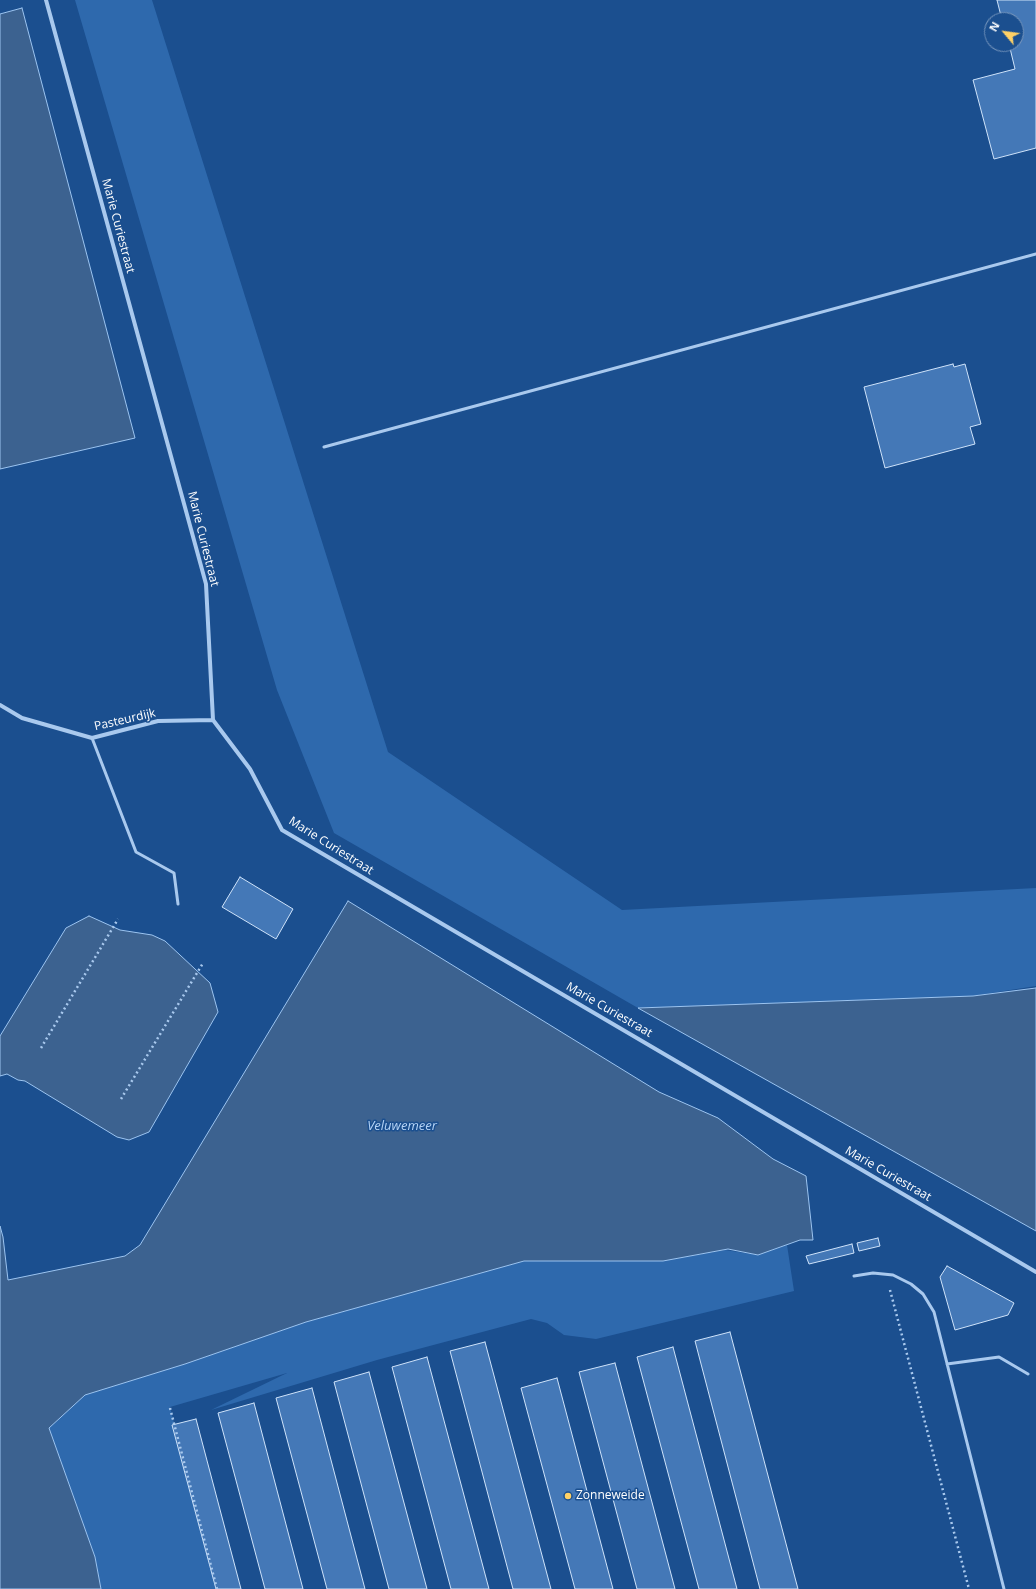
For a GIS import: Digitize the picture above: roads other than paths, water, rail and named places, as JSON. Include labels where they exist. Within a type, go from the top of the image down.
[{"type":"street","name":"Marie Curiestraat","points":[[46,0],[206,584],[213,720],[250,769],[282,830],[1036,1272]]},
{"type":"street","name":"Pasteurdijk","points":[[0,705],[22,718],[92,738],[158,721],[213,720]]},
{"type":"lane","points":[[324,446],[1036,254]]},
{"type":"lane","points":[[92,738],[136,852],[174,873],[178,904]]},
{"type":"lane","points":[[854,1276],[873,1273],[892,1274],[912,1284],[923,1294],[934,1312],[1004,1589]]},
{"type":"lane","points":[[947,1364],[999,1357],[1028,1374]]},
{"type":"water","points":[[22,8],[135,438],[0,469],[0,14]]},
{"type":"water","name":"Veluwemeer","points":[[348,901],[659,1092],[718,1118],[773,1159],[806,1176],[813,1240],[800,1240],[758,1255],[728,1249],[663,1261],[524,1261],[306,1322],[185,1364],[85,1395],[49,1428],[95,1557],[101,1589],[0,1589],[0,1226],[3,1237],[8,1280],[125,1256],[140,1245]]},
{"type":"water","points":[[89,916],[120,930],[152,935],[165,941],[210,983],[218,1012],[149,1132],[129,1140],[117,1137],[25,1081],[18,1080],[7,1074],[0,1076],[0,1036],[66,928]]},
{"type":"water","points":[[1036,988],[1036,1231],[638,1008],[973,996]]},
{"type":"place","name":"Zonneweide","points":[[568,1496]]}]
